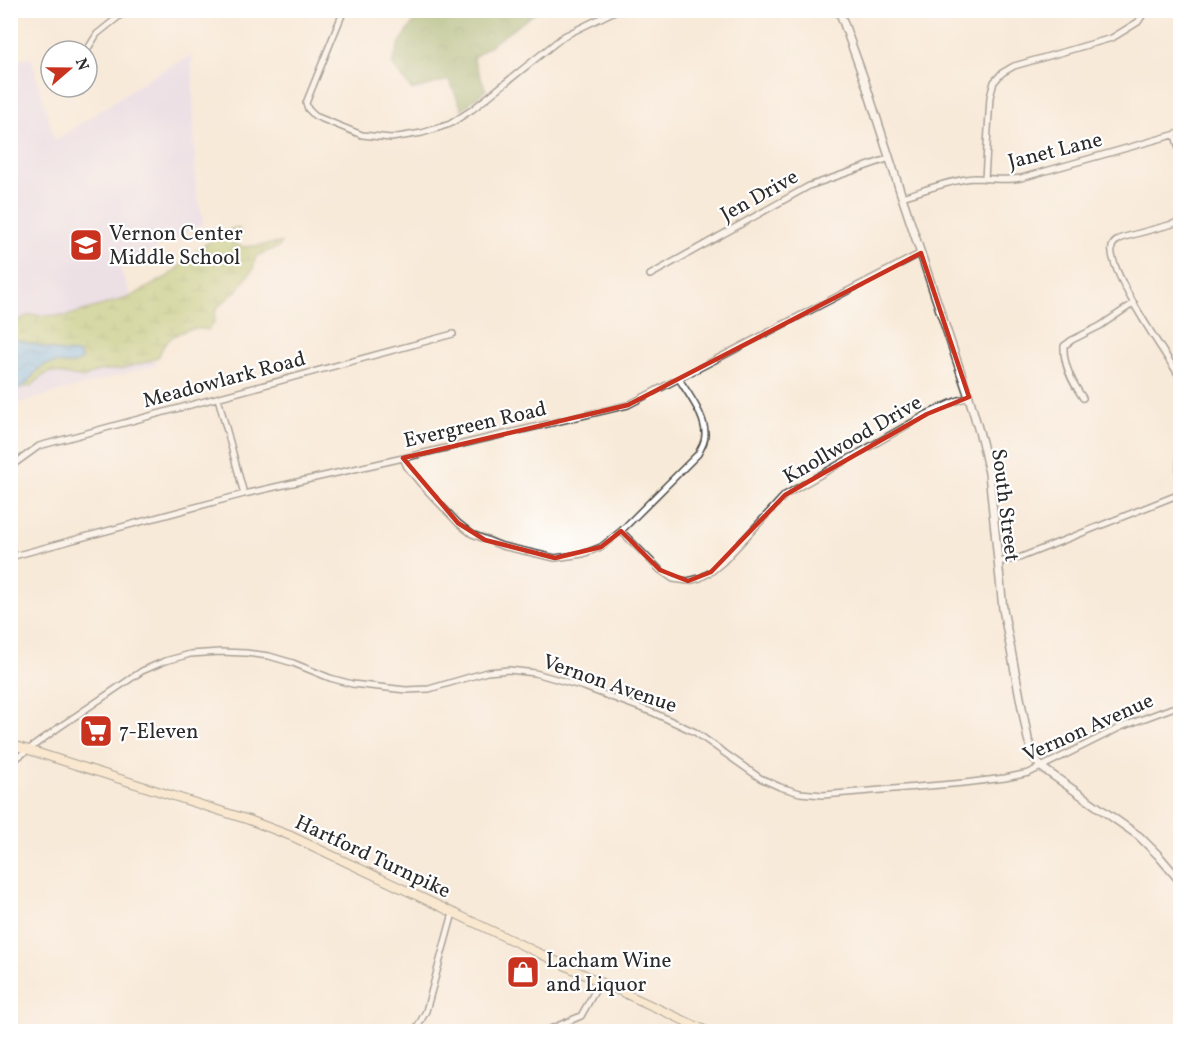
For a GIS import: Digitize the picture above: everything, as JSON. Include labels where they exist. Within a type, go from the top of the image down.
[{"type":"main road","name":"Hartford Turnpike","points":[[10,744],[249,819],[291,836],[709,1032]]},
{"type":"street","points":[[94,39],[127,10]]},
{"type":"street","points":[[344,10],[306,103],[308,109],[315,116],[362,135],[390,138],[422,133],[450,124],[564,36],[617,10]]},
{"type":"street","name":"South Street","points":[[839,10],[969,397],[989,472],[1003,609],[1028,739],[1034,758],[1041,767],[1139,836],[1180,881]]},
{"type":"street","points":[[984,179],[990,97],[994,82],[1002,73],[1014,66],[1113,38],[1138,22],[1146,10]]},
{"type":"street","points":[[1178,134],[1180,153]]},
{"type":"street","name":"Janet Lane","points":[[902,197],[973,178],[1011,180],[1021,178],[1178,134]]},
{"type":"street","name":"Jen Drive","points":[[650,275],[809,186],[890,158]]},
{"type":"street","points":[[1180,222],[1121,238],[1113,243],[1111,249],[1118,274],[1180,377]]},
{"type":"street","name":"Evergreen Road","points":[[10,557],[244,494],[619,407],[639,400],[921,254]]},
{"type":"street","points":[[1083,398],[1072,382],[1064,356],[1064,346],[1100,326],[1134,303]]},
{"type":"street","name":"Meadowlark Road","points":[[10,467],[39,446],[453,334]]},
{"type":"street","points":[[403,458],[406,467],[420,483],[458,523],[472,534],[502,546],[555,558],[567,557],[601,547],[621,531],[698,454],[705,440],[705,426],[679,379]]},
{"type":"street","name":"Knollwood Drive","points":[[621,531],[660,570],[673,579],[688,581],[700,578],[723,562],[785,495],[927,414],[969,397]]},
{"type":"street","points":[[218,398],[244,494]]},
{"type":"street","points":[[1180,449],[1180,489]]},
{"type":"street","points":[[998,562],[1019,558],[1180,494]]},
{"type":"street","name":"Vernon Avenue","points":[[10,763],[142,672],[165,661],[190,654],[220,652],[269,657],[352,684],[406,690],[429,689],[487,672],[509,670],[535,673],[584,687],[695,732],[760,777],[780,787],[800,793],[823,795],[964,783],[1029,773],[1121,727],[1180,705]]},
{"type":"street","points":[[415,1032],[426,1011],[453,913]]},
{"type":"street","points":[[543,1032],[581,1016],[600,982]]},
{"type":"highlighted area","points":[[921,253],[969,397],[927,414],[785,495],[711,572],[688,581],[660,570],[621,531],[601,547],[555,558],[485,540],[458,523],[403,458],[628,405]]},
{"type":"shaded area","name":"Vernon Center Middle School","points":[[192,55],[196,191],[204,223],[120,268],[157,365],[11,405],[11,61],[31,57],[39,85],[39,99],[43,99],[55,141],[150,77]]},
{"type":"green space","points":[[421,11],[538,11],[473,58],[486,90],[462,109],[449,80],[412,90],[392,64],[399,44]]},
{"type":"green space","points":[[234,228],[238,228],[242,234],[234,242],[237,245],[244,247],[281,243],[279,247],[256,256],[253,269],[238,289],[218,307],[214,322],[208,330],[193,329],[178,334],[166,343],[159,356],[150,361],[121,369],[98,371],[83,378],[51,372],[30,387],[23,387],[36,370],[45,364],[56,362],[75,364],[77,353],[61,352],[11,338],[10,325],[29,315],[66,316],[130,297],[167,277],[203,246]]},
{"type":"water","points":[[11,338],[61,352],[77,353],[82,359],[74,364],[50,363],[45,365],[38,369],[23,387],[11,391]]},
{"type":"place","name":"Vernon Center Middle School","points":[[86,245]]},
{"type":"place","name":"7-Eleven","points":[[96,731]]},
{"type":"place","name":"Lacham Wine and Liquor","points":[[523,972]]}]
